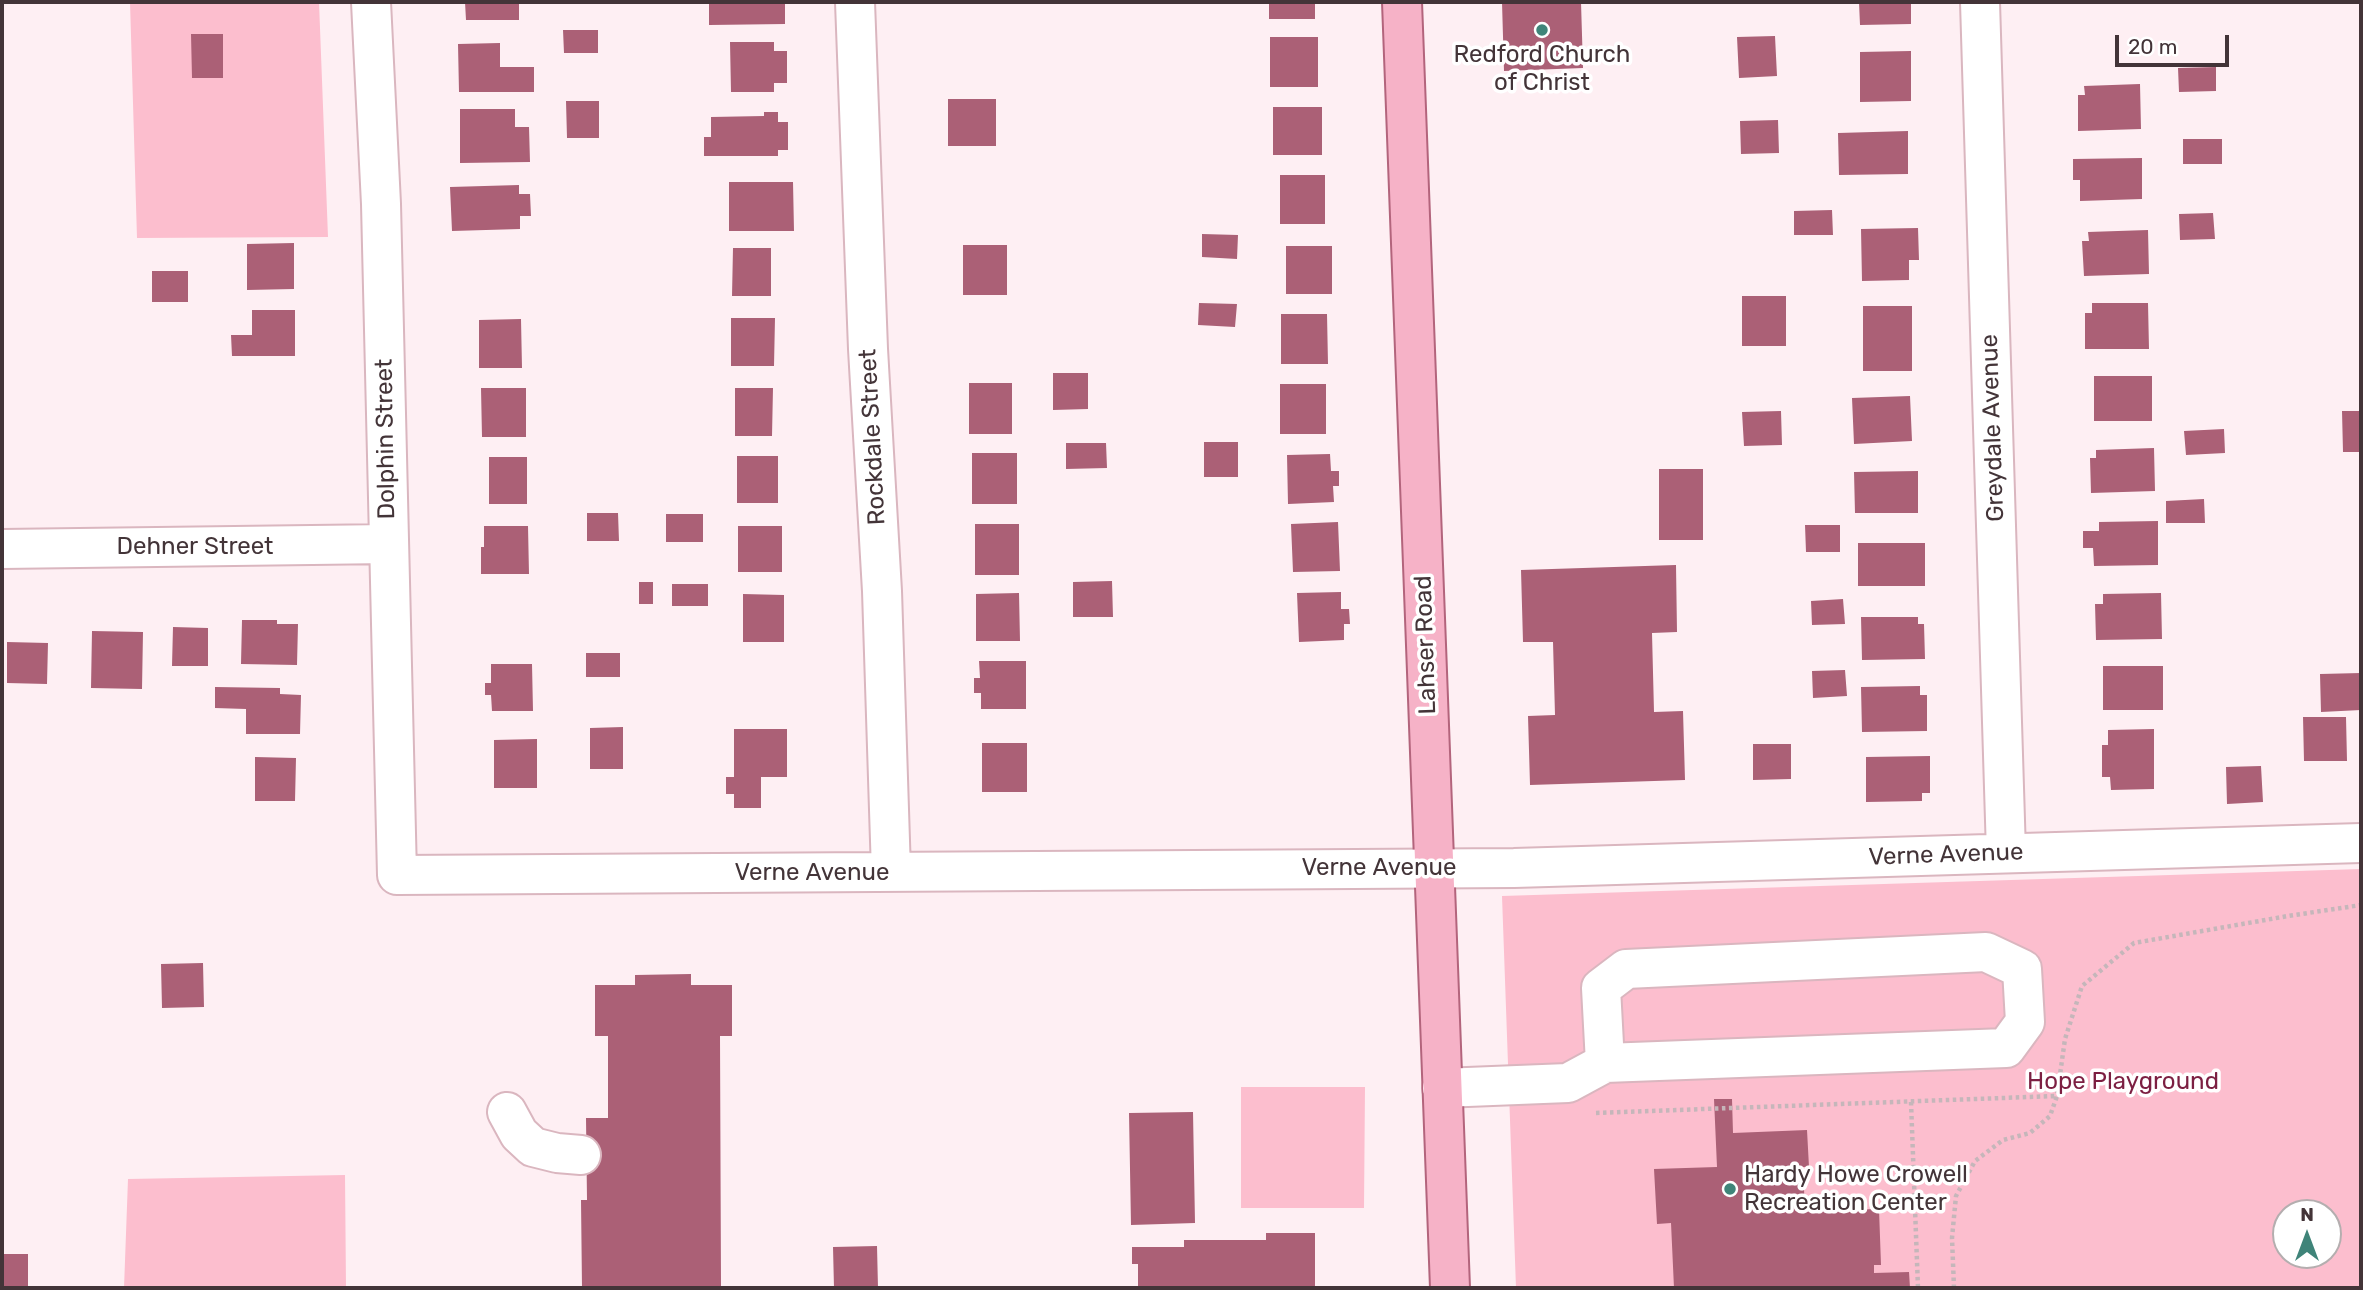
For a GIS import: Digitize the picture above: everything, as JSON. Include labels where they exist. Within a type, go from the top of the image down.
[{"type":"main road","name":"Lahser Road","points":[[1402,2],[1450,1288]]},
{"type":"street","name":"Dolphin Street","points":[[371,2],[381,204],[397,876]]},
{"type":"street","name":"Rockdale Street","points":[[855,2],[868,349],[882,591],[891,872]]},
{"type":"street","name":"Greydale Avenue","points":[[1980,2],[2006,853]]},
{"type":"street","name":"Dehner Street","points":[[2,549],[389,544]]},
{"type":"street","name":"Verne Avenue","points":[[397,876],[1514,868],[2361,844]]},
{"type":"street","points":[[1442,1088],[1568,1083],[1605,1063],[2006,1048],[2025,1022],[2022,969],[1986,952],[1626,969],[1601,988],[1605,1063]]},
{"type":"street","points":[[507,1112],[519,1134],[533,1147],[580,1155]]},
{"type":"path","points":[[1463,60],[1504,58]]},
{"type":"path","points":[[1954,1288],[1952,1238],[1956,1196],[1975,1161],[2003,1140],[2030,1133],[2050,1116],[2057,1096],[2065,1039],[2082,986],[2134,943],[2361,905]]},
{"type":"path","points":[[1583,1114],[2057,1096]]},
{"type":"path","points":[[1911,1102],[1918,1288]]},
{"type":"green space","points":[[130,2],[319,2],[328,237],[137,238]]},
{"type":"green space","name":"Hope Playground","points":[[2361,869],[2361,1288],[1516,1288],[1502,896]]},
{"type":"green space","points":[[1241,1087],[1365,1087],[1364,1208],[1241,1208]]},
{"type":"green space","points":[[345,1175],[346,1288],[124,1288],[128,1179]]},
{"type":"building","points":[[465,2],[519,2],[519,20],[466,20]]},
{"type":"building","points":[[709,2],[785,2],[785,24],[709,25]]},
{"type":"building","points":[[1269,2],[1315,2],[1315,19],[1269,19]]},
{"type":"building","name":"Redford Church of Christ","points":[[1502,2],[1581,2],[1583,68],[1504,71]]},
{"type":"building","points":[[1859,2],[1911,2],[1911,24],[1860,25]]},
{"type":"building","points":[[563,30],[598,30],[598,53],[564,53]]},
{"type":"building","points":[[191,34],[223,34],[223,78],[192,78]]},
{"type":"building","points":[[1775,36],[1777,76],[1739,78],[1737,37]]},
{"type":"building","points":[[1270,37],[1318,37],[1318,87],[1270,87]]},
{"type":"building","points":[[730,42],[774,42],[774,51],[787,51],[787,83],[774,83],[774,92],[731,92]]},
{"type":"building","points":[[500,43],[500,67],[534,67],[534,92],[459,92],[458,44]]},
{"type":"building","points":[[1911,51],[1911,101],[1860,102],[1860,52]]},
{"type":"building","points":[[2216,67],[2216,91],[2179,92],[2178,68]]},
{"type":"building","points":[[2140,84],[2141,129],[2078,131],[2078,95],[2085,95],[2084,86]]},
{"type":"building","points":[[948,99],[996,99],[996,146],[948,146]]},
{"type":"building","points":[[566,101],[599,101],[599,138],[567,138]]},
{"type":"building","points":[[1273,107],[1322,107],[1322,155],[1273,155]]},
{"type":"building","points":[[460,109],[515,109],[515,127],[529,127],[530,162],[460,163]]},
{"type":"building","points":[[764,112],[778,112],[778,122],[788,122],[788,150],[778,150],[778,156],[704,156],[704,137],[711,137],[711,117],[764,116]]},
{"type":"building","points":[[1778,120],[1779,153],[1741,154],[1740,121]]},
{"type":"building","points":[[1908,131],[1908,174],[1839,175],[1838,133]]},
{"type":"building","points":[[2183,139],[2222,139],[2222,164],[2183,164]]},
{"type":"building","points":[[2142,158],[2142,199],[2080,201],[2080,180],[2073,180],[2073,159]]},
{"type":"building","points":[[1280,175],[1325,175],[1325,224],[1280,224]]},
{"type":"building","points":[[729,182],[793,182],[794,231],[729,231]]},
{"type":"building","points":[[519,185],[519,194],[530,194],[531,216],[520,216],[520,229],[452,231],[450,187]]},
{"type":"building","points":[[1832,210],[1833,235],[1794,235],[1794,211]]},
{"type":"building","points":[[2213,213],[2215,239],[2180,240],[2179,214]]},
{"type":"building","points":[[1918,228],[1919,260],[1909,260],[1909,280],[1862,281],[1861,229]]},
{"type":"building","points":[[2148,230],[2149,274],[2084,276],[2082,241],[2089,241],[2088,232]]},
{"type":"building","points":[[1202,234],[1238,235],[1237,259],[1202,257]]},
{"type":"building","points":[[294,243],[294,289],[247,290],[247,244]]},
{"type":"building","points":[[963,245],[1007,245],[1007,295],[963,295]]},
{"type":"building","points":[[1286,246],[1332,246],[1332,294],[1286,294]]},
{"type":"building","points":[[733,248],[771,248],[771,296],[732,296]]},
{"type":"building","points":[[152,271],[188,271],[188,302],[152,302]]},
{"type":"building","points":[[1742,296],[1786,296],[1786,346],[1742,346]]},
{"type":"building","points":[[1199,303],[1237,304],[1235,327],[1198,325]]},
{"type":"building","points":[[2092,303],[2148,303],[2149,349],[2085,349],[2085,313],[2092,313]]},
{"type":"building","points":[[1863,306],[1912,306],[1912,371],[1863,371]]},
{"type":"building","points":[[252,310],[295,310],[295,356],[232,356],[231,335],[252,335]]},
{"type":"building","points":[[1281,314],[1327,314],[1328,364],[1281,364]]},
{"type":"building","points":[[731,318],[775,318],[774,366],[731,366]]},
{"type":"building","points":[[521,319],[522,368],[479,368],[479,320]]},
{"type":"building","points":[[1053,373],[1088,373],[1088,409],[1053,410]]},
{"type":"building","points":[[2094,376],[2152,376],[2152,421],[2094,421]]},
{"type":"building","points":[[969,383],[1012,383],[1012,434],[969,434]]},
{"type":"building","points":[[1280,384],[1326,384],[1326,434],[1280,434]]},
{"type":"building","points":[[481,388],[526,388],[526,437],[482,437]]},
{"type":"building","points":[[735,388],[773,388],[772,436],[735,436]]},
{"type":"building","points":[[1910,396],[1912,441],[1854,444],[1852,398]]},
{"type":"building","points":[[1781,411],[1782,445],[1744,446],[1742,412]]},
{"type":"building","points":[[2342,411],[2361,411],[2361,452],[2343,452]]},
{"type":"building","points":[[2224,429],[2225,453],[2186,455],[2184,431]]},
{"type":"building","points":[[1204,442],[1238,442],[1238,477],[1204,477]]},
{"type":"building","points":[[1066,443],[1106,443],[1107,468],[1066,469]]},
{"type":"building","points":[[2154,448],[2155,491],[2091,493],[2090,458],[2096,458],[2096,450]]},
{"type":"building","points":[[972,453],[1017,453],[1017,504],[972,504]]},
{"type":"building","points":[[1330,454],[1331,471],[1339,471],[1339,486],[1333,486],[1334,502],[1288,504],[1287,455]]},
{"type":"building","points":[[737,456],[778,456],[778,503],[737,503]]},
{"type":"building","points":[[489,457],[527,457],[527,504],[489,504]]},
{"type":"building","points":[[1659,469],[1703,469],[1703,540],[1659,540]]},
{"type":"building","points":[[1918,471],[1918,513],[1855,513],[1854,472]]},
{"type":"building","points":[[2204,499],[2205,523],[2166,523],[2166,501]]},
{"type":"building","points":[[587,513],[618,513],[619,541],[587,541]]},
{"type":"building","points":[[666,514],[703,514],[703,542],[666,542]]},
{"type":"building","points":[[2158,521],[2158,565],[2094,566],[2093,548],[2083,548],[2083,531],[2099,531],[2099,522]]},
{"type":"building","points":[[1338,522],[1340,571],[1293,572],[1291,524]]},
{"type":"building","points":[[975,524],[1019,524],[1019,575],[975,575]]},
{"type":"building","points":[[1805,525],[1840,525],[1840,552],[1806,552]]},
{"type":"building","points":[[484,526],[528,526],[529,574],[481,574]]},
{"type":"building","points":[[738,526],[782,526],[782,572],[738,572]]},
{"type":"building","points":[[1858,543],[1925,543],[1925,586],[1858,586]]},
{"type":"building","points":[[1676,565],[1677,632],[1652,633],[1654,712],[1683,711],[1685,780],[1530,785],[1528,716],[1555,715],[1553,642],[1523,642],[1521,570]]},
{"type":"building","points":[[1112,581],[1113,617],[1073,617],[1073,582]]},
{"type":"building","points":[[639,582],[653,582],[653,604],[639,604]]},
{"type":"building","points":[[672,584],[708,584],[708,606],[672,606]]},
{"type":"building","points":[[1341,592],[1341,609],[1349,609],[1350,624],[1344,624],[1344,640],[1299,642],[1297,593]]},
{"type":"building","points":[[1019,593],[1020,641],[976,641],[976,594]]},
{"type":"building","points":[[2161,593],[2162,639],[2096,640],[2095,604],[2103,604],[2103,594]]},
{"type":"building","points":[[743,594],[784,595],[784,642],[743,642]]},
{"type":"building","points":[[1843,599],[1845,624],[1812,625],[1811,601]]},
{"type":"building","points":[[1861,617],[1918,617],[1918,624],[1924,624],[1925,659],[1862,660]]},
{"type":"building","points":[[242,620],[277,620],[277,624],[298,624],[297,665],[241,664]]},
{"type":"building","points":[[173,627],[208,628],[208,666],[172,666]]},
{"type":"building","points":[[92,631],[143,632],[142,689],[91,688]]},
{"type":"building","points":[[7,642],[48,643],[47,684],[7,683]]},
{"type":"building","points":[[586,653],[620,653],[620,677],[586,677]]},
{"type":"building","points":[[979,661],[1026,661],[1026,709],[981,709],[981,693],[974,693],[974,678],[980,678]]},
{"type":"building","points":[[491,664],[532,664],[533,711],[492,711],[491,695],[485,695],[485,683],[491,683]]},
{"type":"building","points":[[2103,666],[2163,666],[2163,710],[2103,710]]},
{"type":"building","points":[[1845,670],[1847,696],[1813,698],[1812,671]]},
{"type":"building","points":[[2361,673],[2361,710],[2321,712],[2320,674]]},
{"type":"building","points":[[1920,686],[1920,695],[1927,695],[1927,731],[1862,732],[1861,687]]},
{"type":"building","points":[[215,687],[280,688],[280,694],[301,695],[300,734],[246,734],[246,709],[215,708]]},
{"type":"building","points":[[2303,717],[2346,717],[2347,761],[2304,761]]},
{"type":"building","points":[[623,727],[623,769],[590,769],[590,728]]},
{"type":"building","points":[[734,729],[787,729],[787,777],[761,777],[761,808],[734,808],[734,794],[726,794],[726,777],[734,777]]},
{"type":"building","points":[[2154,729],[2154,789],[2111,790],[2110,777],[2102,777],[2102,745],[2108,745],[2108,730]]},
{"type":"building","points":[[537,739],[537,788],[494,788],[494,740]]},
{"type":"building","points":[[982,743],[1027,743],[1027,792],[982,792]]},
{"type":"building","points":[[1753,744],[1791,744],[1791,779],[1753,780]]},
{"type":"building","points":[[1930,756],[1930,793],[1922,793],[1922,801],[1866,802],[1866,757]]},
{"type":"building","points":[[255,757],[296,758],[295,801],[255,801]]},
{"type":"building","points":[[2261,766],[2263,802],[2227,804],[2226,767]]},
{"type":"building","points":[[203,963],[204,1007],[162,1008],[161,964]]},
{"type":"building","points":[[691,974],[691,985],[732,985],[732,1036],[720,1036],[721,1288],[582,1288],[581,1200],[587,1200],[586,1118],[608,1118],[608,1036],[595,1036],[595,985],[635,985],[635,975]]},
{"type":"building","name":"Hardy Howe Crowell Recreation Center","points":[[1714,1099],[1732,1099],[1733,1133],[1807,1130],[1809,1167],[1803,1167],[1805,1211],[1879,1209],[1881,1265],[1874,1265],[1874,1273],[1909,1272],[1910,1288],[1674,1288],[1671,1223],[1657,1224],[1654,1169],[1717,1167]]},
{"type":"building","points":[[1193,1112],[1195,1223],[1131,1225],[1129,1113]]},
{"type":"building","points":[[1266,1233],[1315,1233],[1315,1288],[1138,1288],[1138,1264],[1132,1264],[1132,1247],[1184,1247],[1184,1240],[1266,1240]]},
{"type":"building","points":[[877,1246],[878,1288],[834,1288],[833,1247]]},
{"type":"building","points":[[2,1254],[28,1254],[28,1288],[2,1288]]},
{"type":"place","name":"Redford Church of Christ","points":[[1542,30]]},
{"type":"place","name":"Hardy Howe Crowell Recreation Center","points":[[1730,1189]]}]
